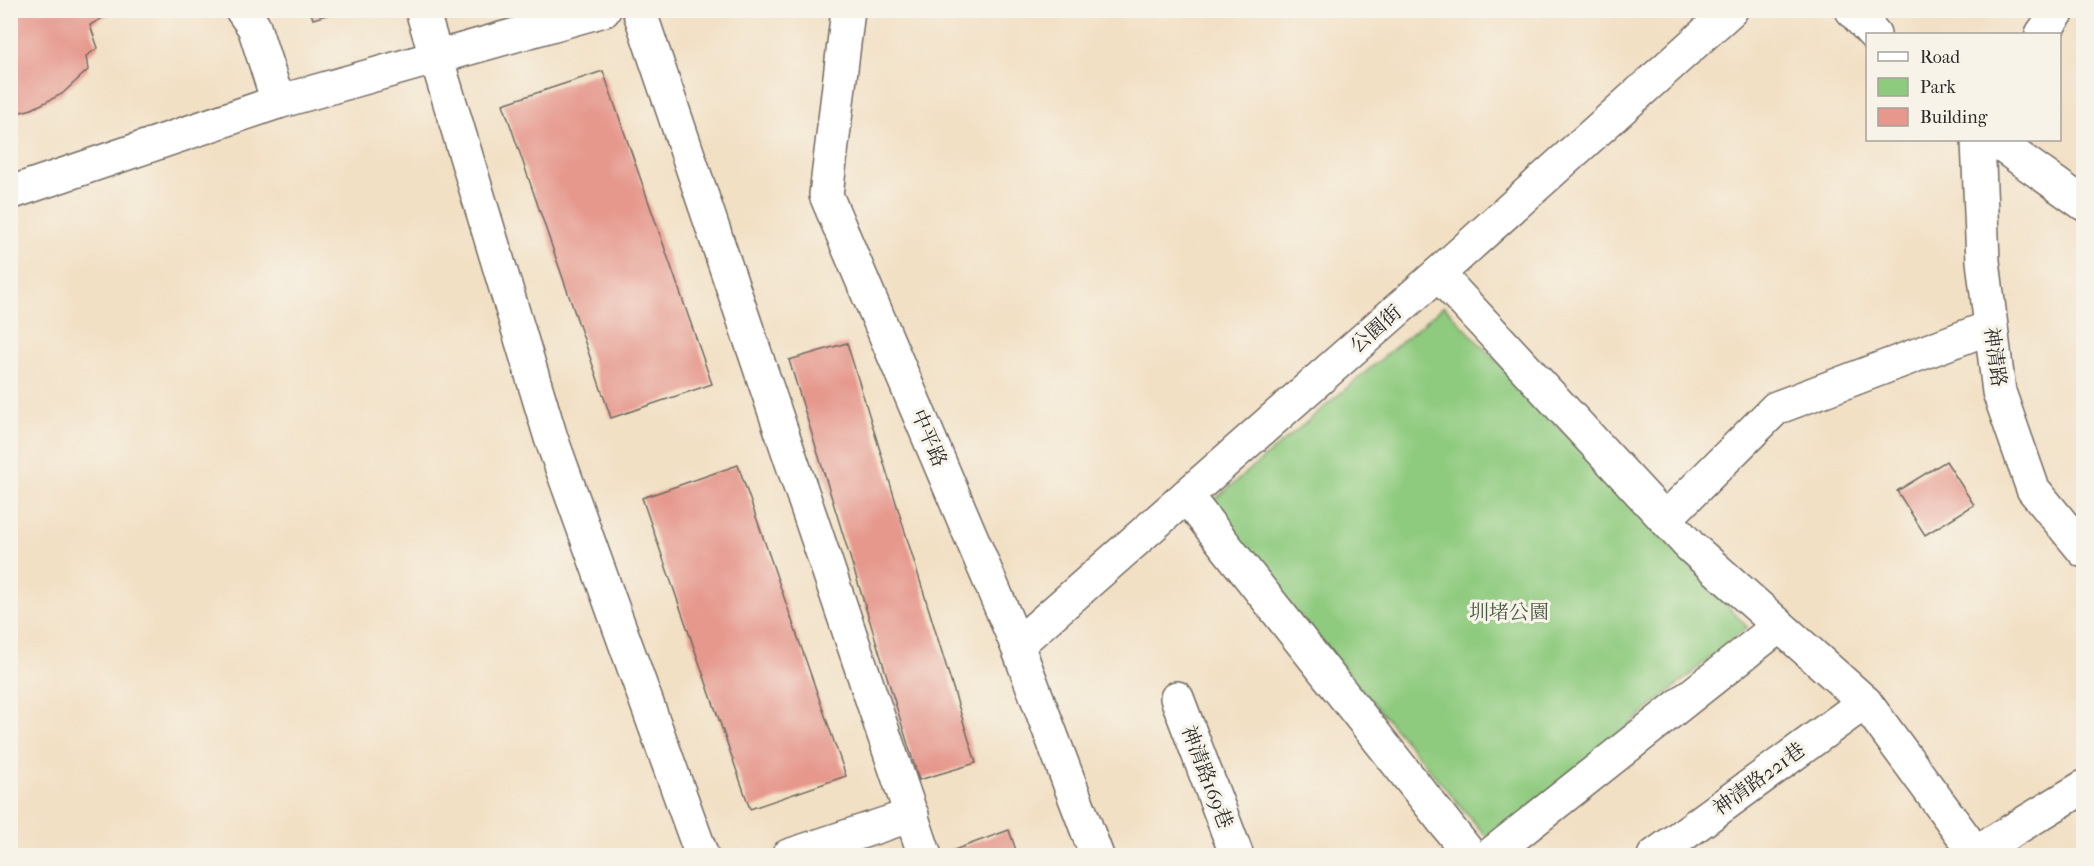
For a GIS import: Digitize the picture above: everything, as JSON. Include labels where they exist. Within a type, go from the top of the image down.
[{"type":"street","points":[[242,10],[254,27],[278,102]]},
{"type":"street","points":[[422,10],[551,438],[702,855]]},
{"type":"street","points":[[10,193],[278,102],[604,10]]},
{"type":"street","points":[[639,10],[925,855]]},
{"type":"street","name":"中平路","points":[[848,10],[826,195],[1017,645],[1097,855]]},
{"type":"street","name":"公園街","points":[[1017,645],[1438,274],[1731,10]]},
{"type":"street","points":[[1852,10],[1873,33]]},
{"type":"street","points":[[2043,33],[2059,10]]},
{"type":"street","name":"神清路","points":[[1978,141],[1983,261],[1999,392],[2033,489],[2084,551]]},
{"type":"street","points":[[1995,141],[2084,204]]},
{"type":"street","points":[[1438,274],[1690,546],[1865,702],[1973,854],[2084,787]]},
{"type":"street","points":[[1665,519],[1776,408],[1991,327]]},
{"type":"street","points":[[1186,496],[1471,855]]},
{"type":"street","points":[[1489,855],[1779,626]]},
{"type":"street","name":"神清路169巷","points":[[1177,698],[1237,855]]},
{"type":"street","name":"神清路221巷","points":[[1654,855],[1865,702]]},
{"type":"street","points":[[788,855],[912,815]]},
{"type":"green space","name":"圳堵公園","points":[[1444,306],[1747,627],[1490,841],[1207,506]]},
{"type":"building","points":[[10,10],[113,12],[90,25],[98,48],[86,56],[88,70],[62,94],[32,109],[10,115]]},
{"type":"building","points":[[310,10],[340,10],[340,11],[313,19]]},
{"type":"building","points":[[603,71],[712,384],[611,418],[503,104]]},
{"type":"building","points":[[847,343],[976,763],[919,780],[789,360]]},
{"type":"building","points":[[1946,461],[1974,505],[1925,535],[1897,491]]},
{"type":"building","points":[[738,465],[846,776],[750,809],[642,498]]},
{"type":"building","points":[[1009,830],[1018,856],[956,856],[954,850]]}]
